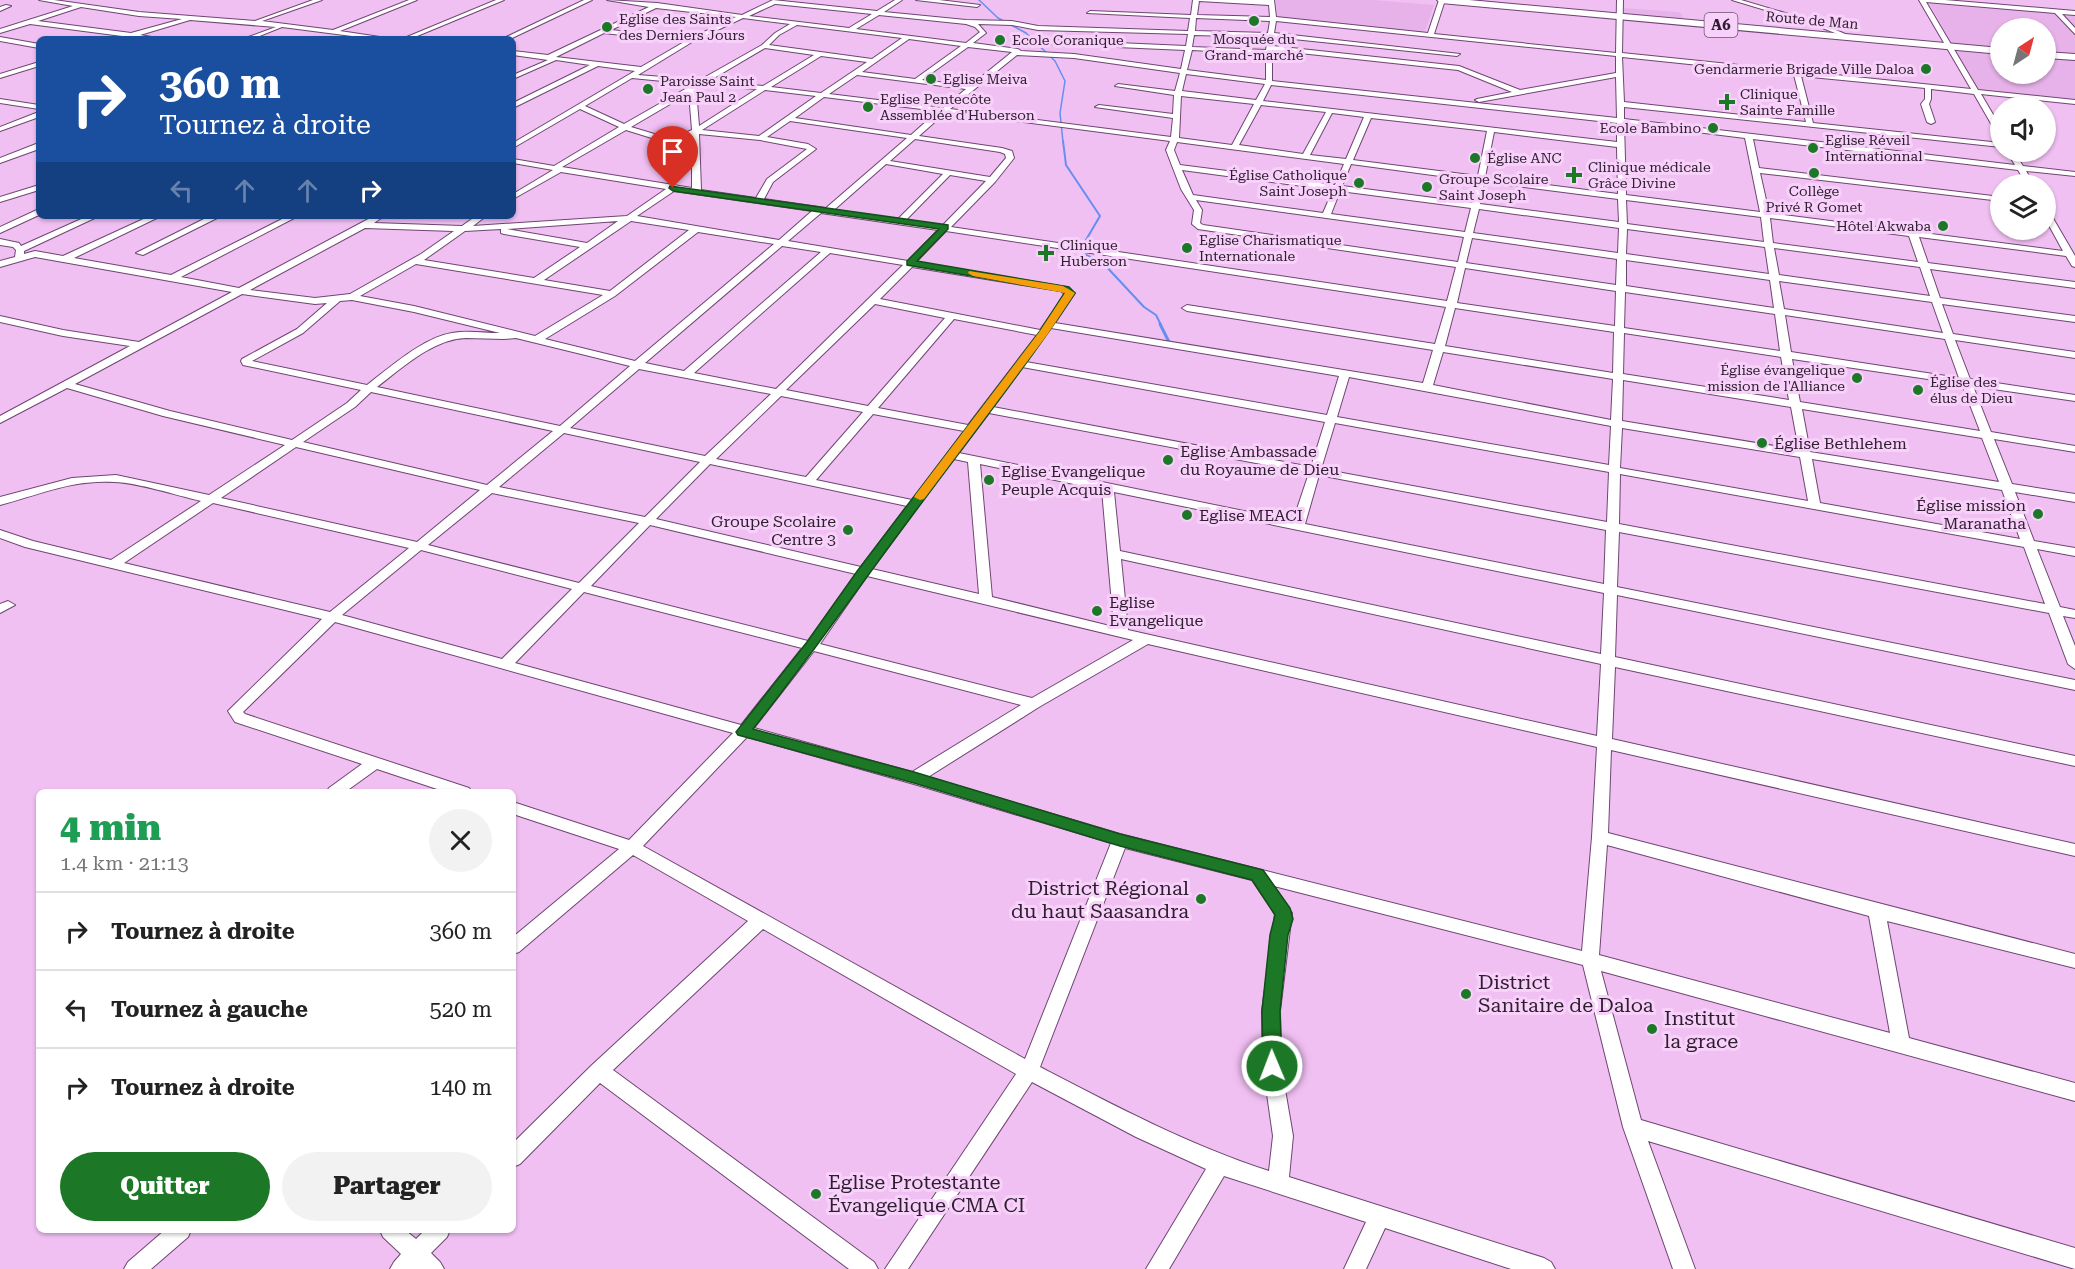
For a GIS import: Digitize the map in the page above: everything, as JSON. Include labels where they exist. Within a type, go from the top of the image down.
[{"type":"highway","name":"Route de Man","points":[[1442,0],[1990,50]]},
{"type":"highway","points":[[2056,56],[2075,57]]},
{"type":"street","points":[[42,0],[139,14],[252,22],[361,36]]},
{"type":"street","points":[[252,22],[280,15],[319,0]]},
{"type":"street","points":[[324,36],[414,0]]},
{"type":"street","points":[[412,36],[501,0]]},
{"type":"street","points":[[511,36],[589,0]]},
{"type":"street","points":[[610,0],[848,31],[1013,49],[1018,51],[1017,53]]},
{"type":"street","points":[[516,76],[667,0]]},
{"type":"street","points":[[826,7],[838,0]]},
{"type":"street","points":[[848,31],[899,0]]},
{"type":"street","points":[[919,0],[976,3],[984,11]]},
{"type":"street","points":[[1196,0],[1189,48],[1178,93],[1174,140],[1170,150],[1185,189],[1198,210],[1197,226],[2075,355]]},
{"type":"street","points":[[1201,0],[1271,1],[1273,19],[1269,50],[1269,83],[1234,147]]},
{"type":"street","points":[[1430,36],[1442,0]]},
{"type":"street","points":[[1620,0],[1618,16],[1623,226],[1616,376],[1617,424],[1600,837],[1590,960],[1633,1127],[1684,1269]]},
{"type":"street","points":[[1735,0],[1817,24],[1847,36]]},
{"type":"street","points":[[1924,0],[2075,13]]},
{"type":"street","points":[[1924,0],[1990,116]]},
{"type":"street","points":[[517,139],[579,106],[690,41],[777,1],[966,22],[991,21],[1036,28],[1271,35],[1457,54]]},
{"type":"street","points":[[0,31],[85,5]]},
{"type":"street","points":[[0,9],[8,6]]},
{"type":"street","points":[[1084,28],[1091,10],[1273,19],[2075,102]]},
{"type":"street","points":[[1121,63],[1136,11]]},
{"type":"street","points":[[2056,11],[2075,32]]},
{"type":"street","points":[[30,22],[130,36],[190,18]]},
{"type":"street","points":[[981,29],[991,21]]},
{"type":"street","points":[[916,81],[983,33],[975,25],[966,22]]},
{"type":"street","points":[[516,195],[624,127],[764,46],[777,34],[795,24]]},
{"type":"street","points":[[255,36],[281,27]]},
{"type":"street","points":[[604,32],[690,41]]},
{"type":"street","points":[[760,138],[908,37]]},
{"type":"street","points":[[0,39],[36,45]]},
{"type":"street","points":[[1453,67],[1462,40]]},
{"type":"street","points":[[1049,42],[1269,50],[1453,67],[1521,93]]},
{"type":"street","points":[[764,46],[875,61]]},
{"type":"street","points":[[516,53],[639,69]]},
{"type":"street","points":[[455,789],[240,718],[236,711],[332,617],[491,489],[780,243],[885,162],[944,110],[1017,53],[1074,56],[1269,83],[2075,174]]},
{"type":"street","points":[[579,106],[624,127],[668,142],[695,131],[819,54]]},
{"type":"street","points":[[516,104],[596,64]]},
{"type":"street","points":[[0,76],[36,65]]},
{"type":"street","points":[[0,67],[36,71]]},
{"type":"street","points":[[856,74],[971,88]]},
{"type":"street","points":[[1459,104],[1619,74]]},
{"type":"street","points":[[1797,74],[1810,124]]},
{"type":"street","points":[[628,76],[764,88],[822,97],[944,110],[2069,254]]},
{"type":"street","points":[[1118,86],[1621,145]]},
{"type":"street","points":[[1928,87],[1929,99],[1925,104],[1931,122]]},
{"type":"street","points":[[692,88],[695,131],[694,176],[697,192]]},
{"type":"street","points":[[1,101],[36,107]]},
{"type":"street","points":[[1620,104],[1990,144]]},
{"type":"street","points":[[1099,107],[1175,116]]},
{"type":"street","points":[[1305,157],[1330,111]]},
{"type":"street","points":[[0,129],[36,116]]},
{"type":"street","points":[[1326,215],[1368,116]]},
{"type":"street","points":[[1754,118],[1754,170],[1765,216],[1786,355],[1815,506]]},
{"type":"street","points":[[506,664],[708,460],[911,263],[992,180],[1010,158],[1009,153],[1002,150],[790,119]]},
{"type":"street","points":[[1427,387],[1440,347],[1491,130]]},
{"type":"street","points":[[695,131],[760,138],[812,149],[770,181],[759,200]]},
{"type":"street","points":[[0,161],[36,147]]},
{"type":"street","points":[[516,162],[697,192],[825,209],[2075,398]]},
{"type":"street","points":[[885,162],[992,180]]},
{"type":"street","points":[[2017,162],[2024,174]]},
{"type":"street","points":[[1178,167],[2075,285]]},
{"type":"street","points":[[1754,170],[1990,198]]},
{"type":"street","points":[[901,221],[949,172]]},
{"type":"street","points":[[0,200],[36,188]]},
{"type":"street","points":[[535,282],[673,188]]},
{"type":"street","points":[[1190,197],[2075,319]]},
{"type":"street","points":[[0,230],[36,213]]},
{"type":"street","points":[[363,225],[460,229],[631,218],[911,263],[1069,290],[1070,293],[1046,329],[863,573],[812,646],[743,732],[632,847],[516,944]]},
{"type":"street","points":[[0,264],[89,219]]},
{"type":"street","points":[[65,259],[151,219]]},
{"type":"street","points":[[140,253],[211,219]]},
{"type":"street","points":[[173,278],[288,219]]},
{"type":"street","points":[[0,420],[372,219]]},
{"type":"street","points":[[352,297],[415,261],[477,219]]},
{"type":"street","points":[[485,228],[589,246]]},
{"type":"street","points":[[538,339],[612,294],[696,229]]},
{"type":"street","points":[[2056,231],[2075,264]]},
{"type":"street","points":[[1913,234],[1949,337],[2075,664]]},
{"type":"street","points":[[0,242],[16,245],[19,253]]},
{"type":"street","points":[[685,375],[829,250]]},
{"type":"street","points":[[19,253],[36,254],[295,300],[352,297],[445,315],[637,365],[970,429]]},
{"type":"street","points":[[415,261],[612,294]]},
{"type":"street","points":[[337,299],[300,331],[246,361],[258,366],[560,431],[915,504]]},
{"type":"street","points":[[873,301],[952,316],[1427,387],[1617,424],[2075,498]]},
{"type":"street","points":[[1187,308],[2075,449]]},
{"type":"street","points":[[809,481],[952,316]]},
{"type":"street","points":[[0,319],[63,333],[141,345]]},
{"type":"street","points":[[114,564],[351,405],[369,389],[446,338],[523,335]]},
{"type":"street","points":[[1020,364],[2075,552]]},
{"type":"street","points":[[1298,526],[1345,374]]},
{"type":"street","points":[[65,384],[146,409],[491,489],[647,521],[1146,639],[2075,850]]},
{"type":"street","points":[[0,409],[14,412]]},
{"type":"street","points":[[986,409],[2075,614]]},
{"type":"street","points":[[951,455],[1108,489],[2075,685]]},
{"type":"street","points":[[974,460],[986,600]]},
{"type":"street","points":[[0,501],[32,490],[92,478],[116,478],[419,546],[1034,703]]},
{"type":"street","points":[[1108,489],[1121,632]]},
{"type":"street","points":[[0,534],[29,544],[332,617],[914,778],[1120,840],[1590,960],[2075,1092]]},
{"type":"street","points":[[1114,554],[2075,761]]},
{"type":"street","points":[[914,778],[1034,703],[1146,639]]},
{"type":"street","points":[[338,789],[374,763]]},
{"type":"street","points":[[516,809],[632,847],[1029,1071],[1143,1130],[1220,1165],[1379,1218],[1544,1269]]},
{"type":"street","points":[[1600,837],[2075,961]]},
{"type":"street","points":[[896,1269],[1029,1071],[1120,840]]},
{"type":"street","points":[[1257,875],[1284,913],[1279,935],[1271,1011],[1272,1066],[1283,1136],[1278,1184]]},
{"type":"street","points":[[1877,911],[1901,1045]]},
{"type":"street","points":[[516,1154],[599,1071],[762,919]]},
{"type":"street","points":[[599,1071],[867,1269]]},
{"type":"street","points":[[1633,1127],[2075,1259]]},
{"type":"street","points":[[1157,1269],[1220,1165]]},
{"type":"street","points":[[1356,1269],[1379,1218]]},
{"type":"street","points":[[135,1269],[177,1233]]},
{"type":"street","points":[[393,1233],[433,1269]]},
{"type":"street","points":[[401,1269],[437,1233]]},
{"type":"shaded area","points":[[1276,0],[1374,0],[1434,5],[1424,34],[1277,19]]},
{"type":"shaded area","points":[[1928,1],[2075,14],[2075,99],[1978,90]]},
{"type":"shaded area","points":[[1624,8],[1678,12],[1682,14],[1683,20],[1624,15]]},
{"type":"waterway","points":[[979,0],[998,18],[1026,33],[1055,61],[1065,81],[1060,113],[1063,142]]},
{"type":"waterway","points":[[1063,141],[1066,165],[1100,216],[1083,245]]},
{"type":"waterway","points":[[1082,253],[1103,263],[1144,307],[1156,315],[1161,325]]},
{"type":"waterway","points":[[1160,324],[1169,342]]},
{"type":"slow traffic","points":[[920,497],[1044,333],[1070,293],[1069,290],[1063,288],[973,273]]},
{"type":"place","name":"Mosquée du Grand-marché","points":[[1254,21]]},
{"type":"place","name":"Eglise des Saints des Derniers Jours","points":[[607,27]]},
{"type":"place","name":"Ecole Coranique","points":[[1000,40]]},
{"type":"place","name":"Gendarmerie Brigade Ville Daloa","points":[[1926,69]]},
{"type":"place","name":"Eglise Meiva","points":[[931,79]]},
{"type":"place","name":"Paroisse Saint Jean Paul 2","points":[[648,89]]},
{"type":"place","name":"Clinique Sainte Famille","points":[[1727,102]]},
{"type":"place","name":"Eglise Pentecôte Assemblée d'Huberson","points":[[868,107]]},
{"type":"place","name":"Ecole Bambino","points":[[1713,128]]},
{"type":"place","name":"Eglise Réveil Internationnal","points":[[1813,148]]},
{"type":"place","name":"Église ANC","points":[[1475,158]]},
{"type":"place","name":"Collège Privé R Gomet","points":[[1814,173]]},
{"type":"place","name":"Clinique médicale Grâce Divine","points":[[1574,175]]},
{"type":"place","name":"Église Catholique Saint Joseph","points":[[1359,183]]},
{"type":"place","name":"Groupe Scolaire Saint Joseph","points":[[1427,187]]},
{"type":"place","name":"Hôtel Akwaba","points":[[1943,226]]},
{"type":"place","name":"Eglise Charismatique Internationale","points":[[1187,248]]},
{"type":"place","name":"Clinique Huberson","points":[[1046,253]]},
{"type":"place","name":"Église évangelique mission de l'Alliance","points":[[1857,378]]},
{"type":"place","name":"Église des élus de Dieu","points":[[1918,390]]},
{"type":"place","name":"Église Bethlehem","points":[[1762,443]]},
{"type":"place","name":"Eglise Ambassade du Royaume de Dieu","points":[[1168,460]]},
{"type":"place","name":"Eglise Evangelique Peuple Acquis","points":[[989,480]]},
{"type":"place","name":"Église mission Maranatha","points":[[2038,514]]},
{"type":"place","name":"Eglise MEACI","points":[[1187,515]]},
{"type":"place","name":"Groupe Scolaire Centre 3","points":[[848,530]]},
{"type":"place","name":"Eglise Evangelique","points":[[1097,611]]},
{"type":"place","name":"District Régional du haut Saasandra","points":[[1201,899]]},
{"type":"place","name":"District Sanitaire de Daloa","points":[[1466,994]]},
{"type":"place","name":"Institut la grace","points":[[1652,1029]]},
{"type":"place","name":"Eglise Protestante Évangelique CMA CI","points":[[816,1194]]},
{"type":"route","points":[[673,188],[945,227],[911,263],[1069,290],[1070,293],[1044,333],[863,573],[812,646],[743,732],[914,778],[1120,840],[1257,875],[1284,913],[1279,935],[1271,1011],[1272,1066]]}]
